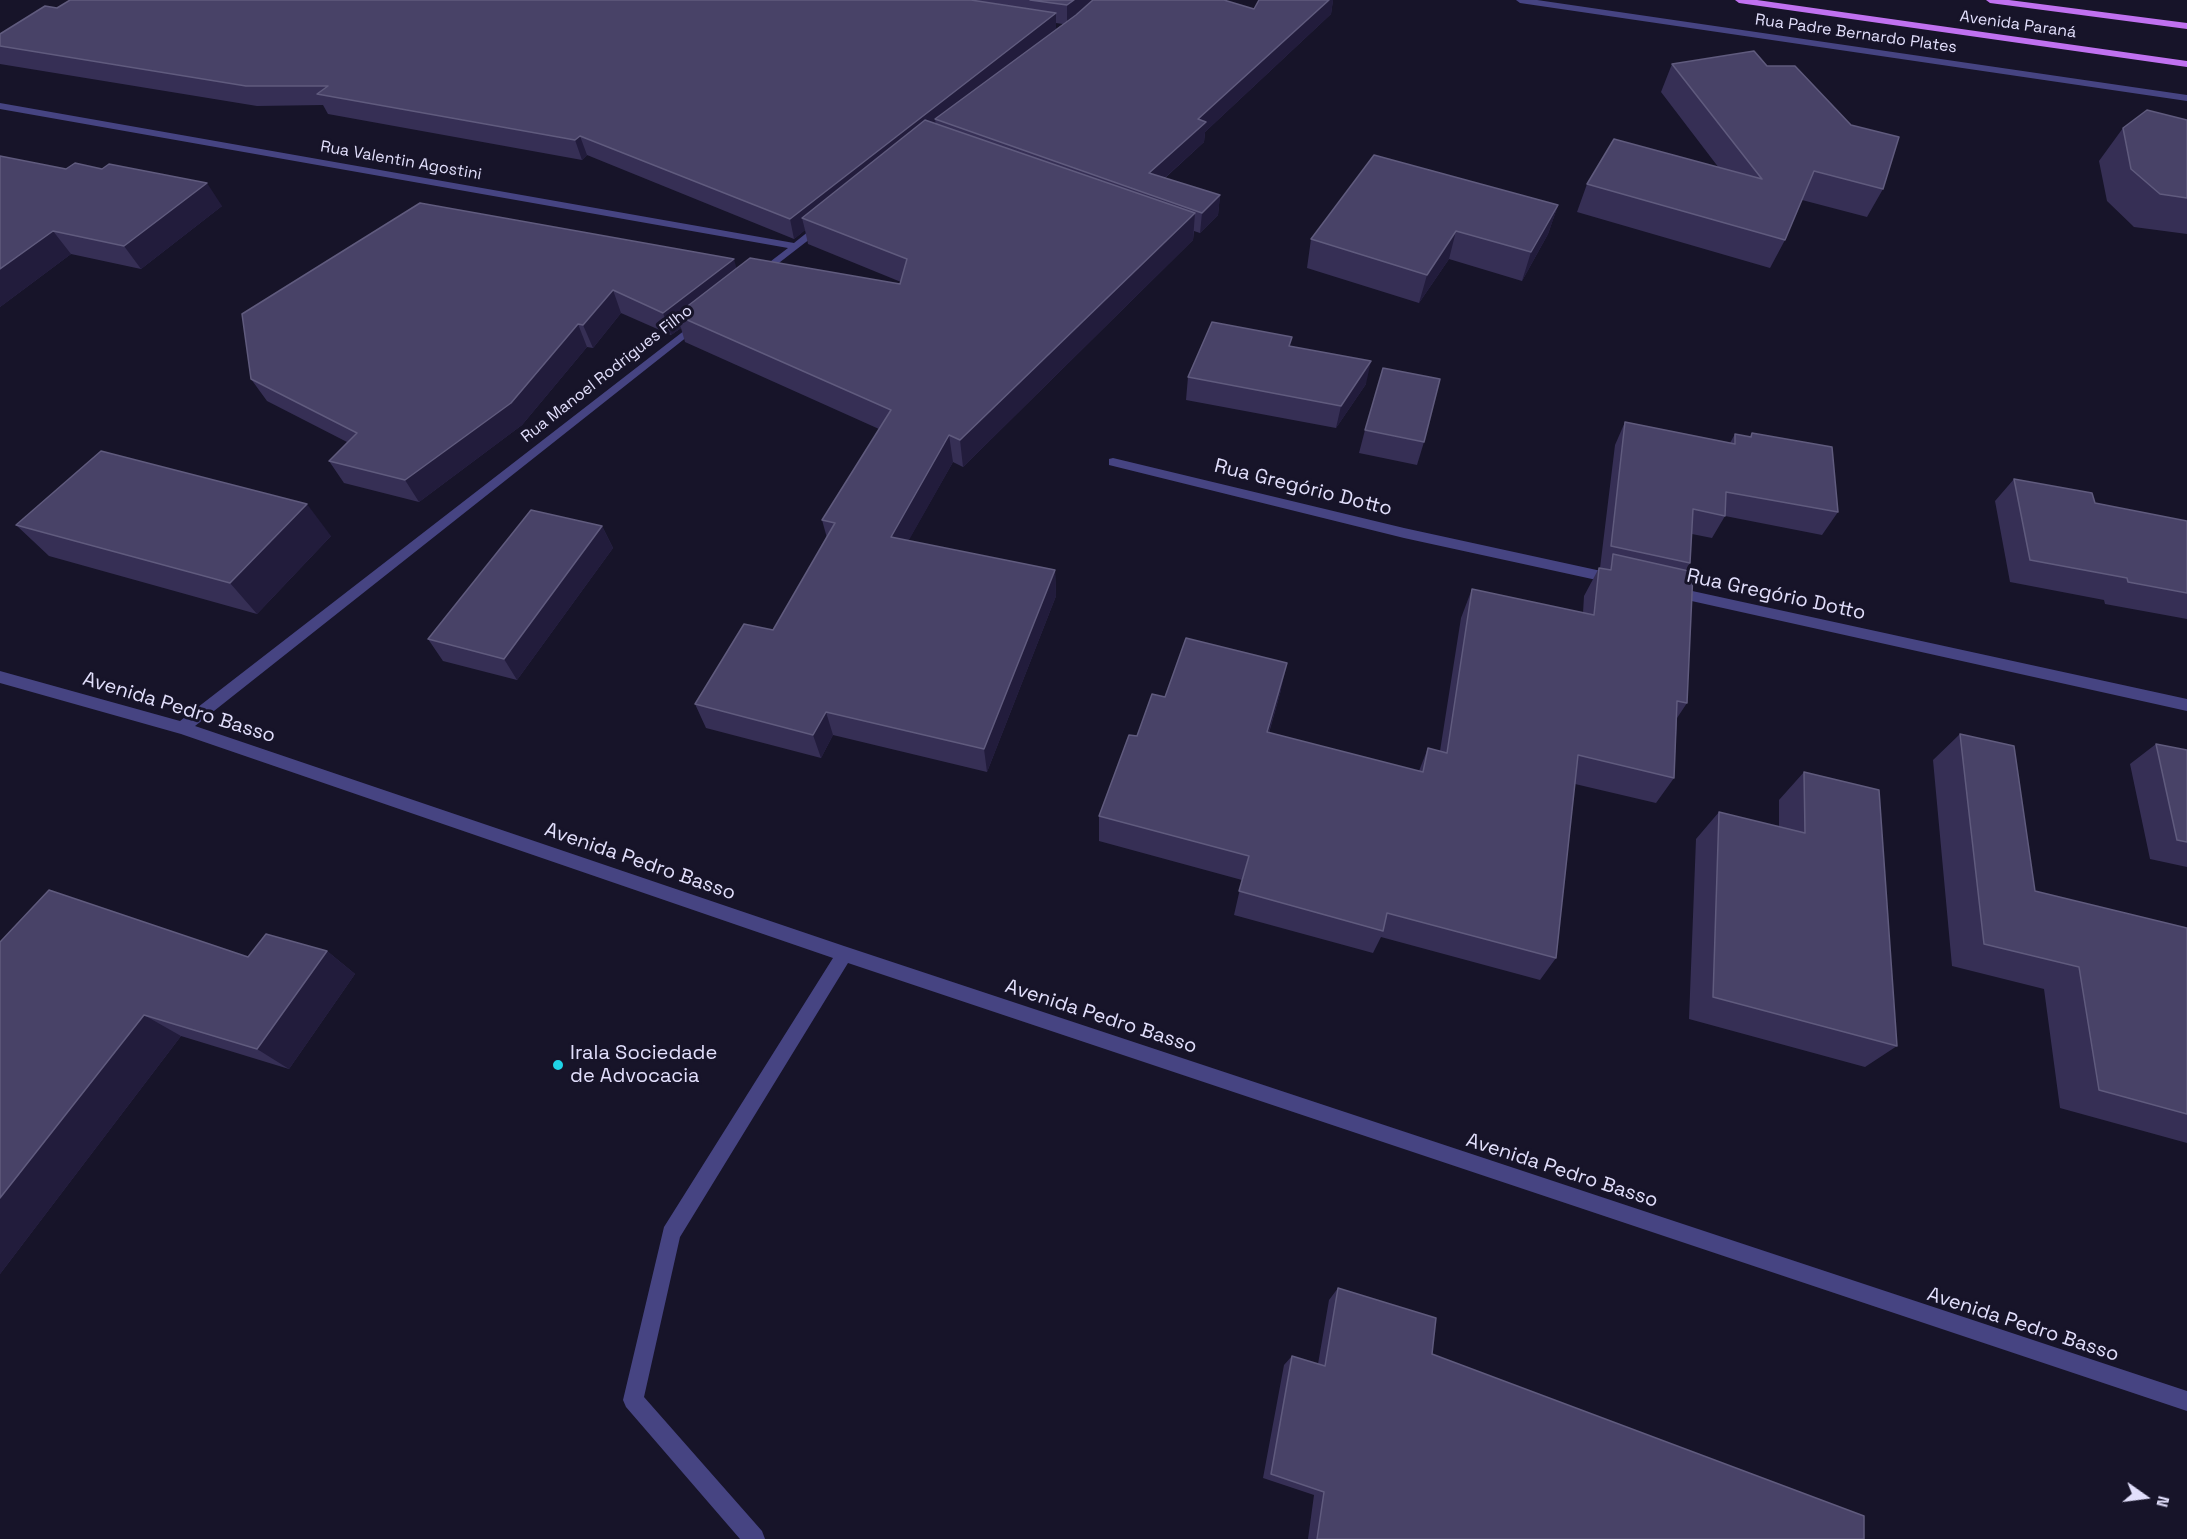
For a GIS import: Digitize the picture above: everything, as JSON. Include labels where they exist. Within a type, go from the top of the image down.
[{"type":"main road","name":"Avenida Paraná","points":[[1739,0],[2187,64]]},
{"type":"main road","name":"Avenida Paraná","points":[[1990,0],[2187,26]]},
{"type":"street","name":"Rua Padre Bernardo Plates","points":[[1520,0],[2187,98]]},
{"type":"street","name":"Rua Valentin Agostini","points":[[0,106],[796,246]]},
{"type":"street","points":[[750,283],[833,216]]},
{"type":"street","name":"Rua Manoel Rodrigues Filho","points":[[182,728],[713,312]]},
{"type":"street","name":"Rua Gregório Dotto","points":[[1113,462],[1404,533],[1626,582]]},
{"type":"street","name":"Rua Gregório Dotto","points":[[1661,590],[2187,705]]},
{"type":"street","name":"Avenida Pedro Basso","points":[[0,677],[182,728],[844,954],[2187,1401]]},
{"type":"street","points":[[754,1539],[633,1400],[671,1234],[844,954]]},
{"type":"building","points":[[70,0],[971,0],[1056,13],[790,219],[580,136],[575,140],[317,94],[328,86],[246,86],[0,46],[0,34],[45,6],[57,8]]},
{"type":"building","points":[[1030,0],[1074,0],[1067,5]]},
{"type":"building","points":[[1093,0],[1224,0],[1254,9],[1259,0],[1329,0],[1198,119],[1206,122],[1149,173],[1220,195],[1202,213],[935,119]]},
{"type":"building","points":[[1754,51],[1767,66],[1795,66],[1851,125],[1899,137],[1883,189],[1814,171],[1785,240],[1587,184],[1614,139],[1762,179],[1672,64]]},
{"type":"building","points":[[2147,110],[2187,120],[2187,198],[2160,194],[2131,169],[2123,128]]},
{"type":"building","points":[[925,120],[1195,213],[960,440],[949,435],[891,537],[1055,570],[984,749],[826,712],[813,735],[695,704],[744,624],[773,630],[835,523],[822,520],[891,410],[676,315],[750,258],[900,284],[907,259],[802,218]]},
{"type":"building","points":[[1374,155],[1558,205],[1531,252],[1456,231],[1427,275],[1311,239]]},
{"type":"building","points":[[0,156],[66,169],[75,163],[102,169],[109,164],[207,183],[124,246],[53,231],[0,269]]},
{"type":"building","points":[[420,203],[734,259],[663,313],[613,290],[583,325],[578,324],[511,403],[405,480],[329,461],[357,433],[251,379],[242,314]]},
{"type":"building","points":[[1212,322],[1292,337],[1289,346],[1371,361],[1341,406],[1188,377]]},
{"type":"building","points":[[1383,368],[1440,379],[1424,442],[1365,430]]},
{"type":"building","points":[[1625,422],[1735,444],[1735,434],[1751,437],[1752,433],[1832,447],[1838,512],[1726,492],[1725,516],[1693,509],[1690,563],[1611,546]]},
{"type":"building","points":[[101,451],[307,504],[230,583],[16,525]]},
{"type":"building","points":[[2014,479],[2092,493],[2095,503],[2187,521],[2187,593],[2128,582],[2127,578],[2030,560]]},
{"type":"building","points":[[531,510],[602,526],[504,659],[428,639]]},
{"type":"building","points":[[1613,554],[1693,572],[1687,703],[1677,701],[1674,778],[1578,755],[1556,958],[1387,913],[1383,931],[1239,891],[1249,856],[1099,816],[1129,735],[1137,736],[1152,694],[1165,697],[1186,638],[1287,663],[1267,732],[1423,772],[1428,748],[1447,753],[1472,589],[1594,615],[1599,568],[1611,570]]},
{"type":"building","points":[[1960,734],[2014,746],[2035,891],[2187,928],[2187,1114],[2099,1090],[2079,967],[1984,944]]},
{"type":"building","points":[[2156,744],[2187,750],[2187,842],[2177,840]]},
{"type":"building","points":[[1804,772],[1879,790],[1897,1046],[1713,997],[1719,812],[1805,833]]},
{"type":"building","points":[[49,890],[248,957],[266,934],[327,951],[257,1049],[144,1015],[0,1198],[0,942]]},
{"type":"building","points":[[1338,1288],[1436,1318],[1432,1354],[1864,1516],[1864,1539],[1317,1539],[1324,1492],[1271,1474],[1292,1356],[1325,1366]]},
{"type":"place","name":"Irala Sociedade de Advocacia","points":[[558,1065]]}]
